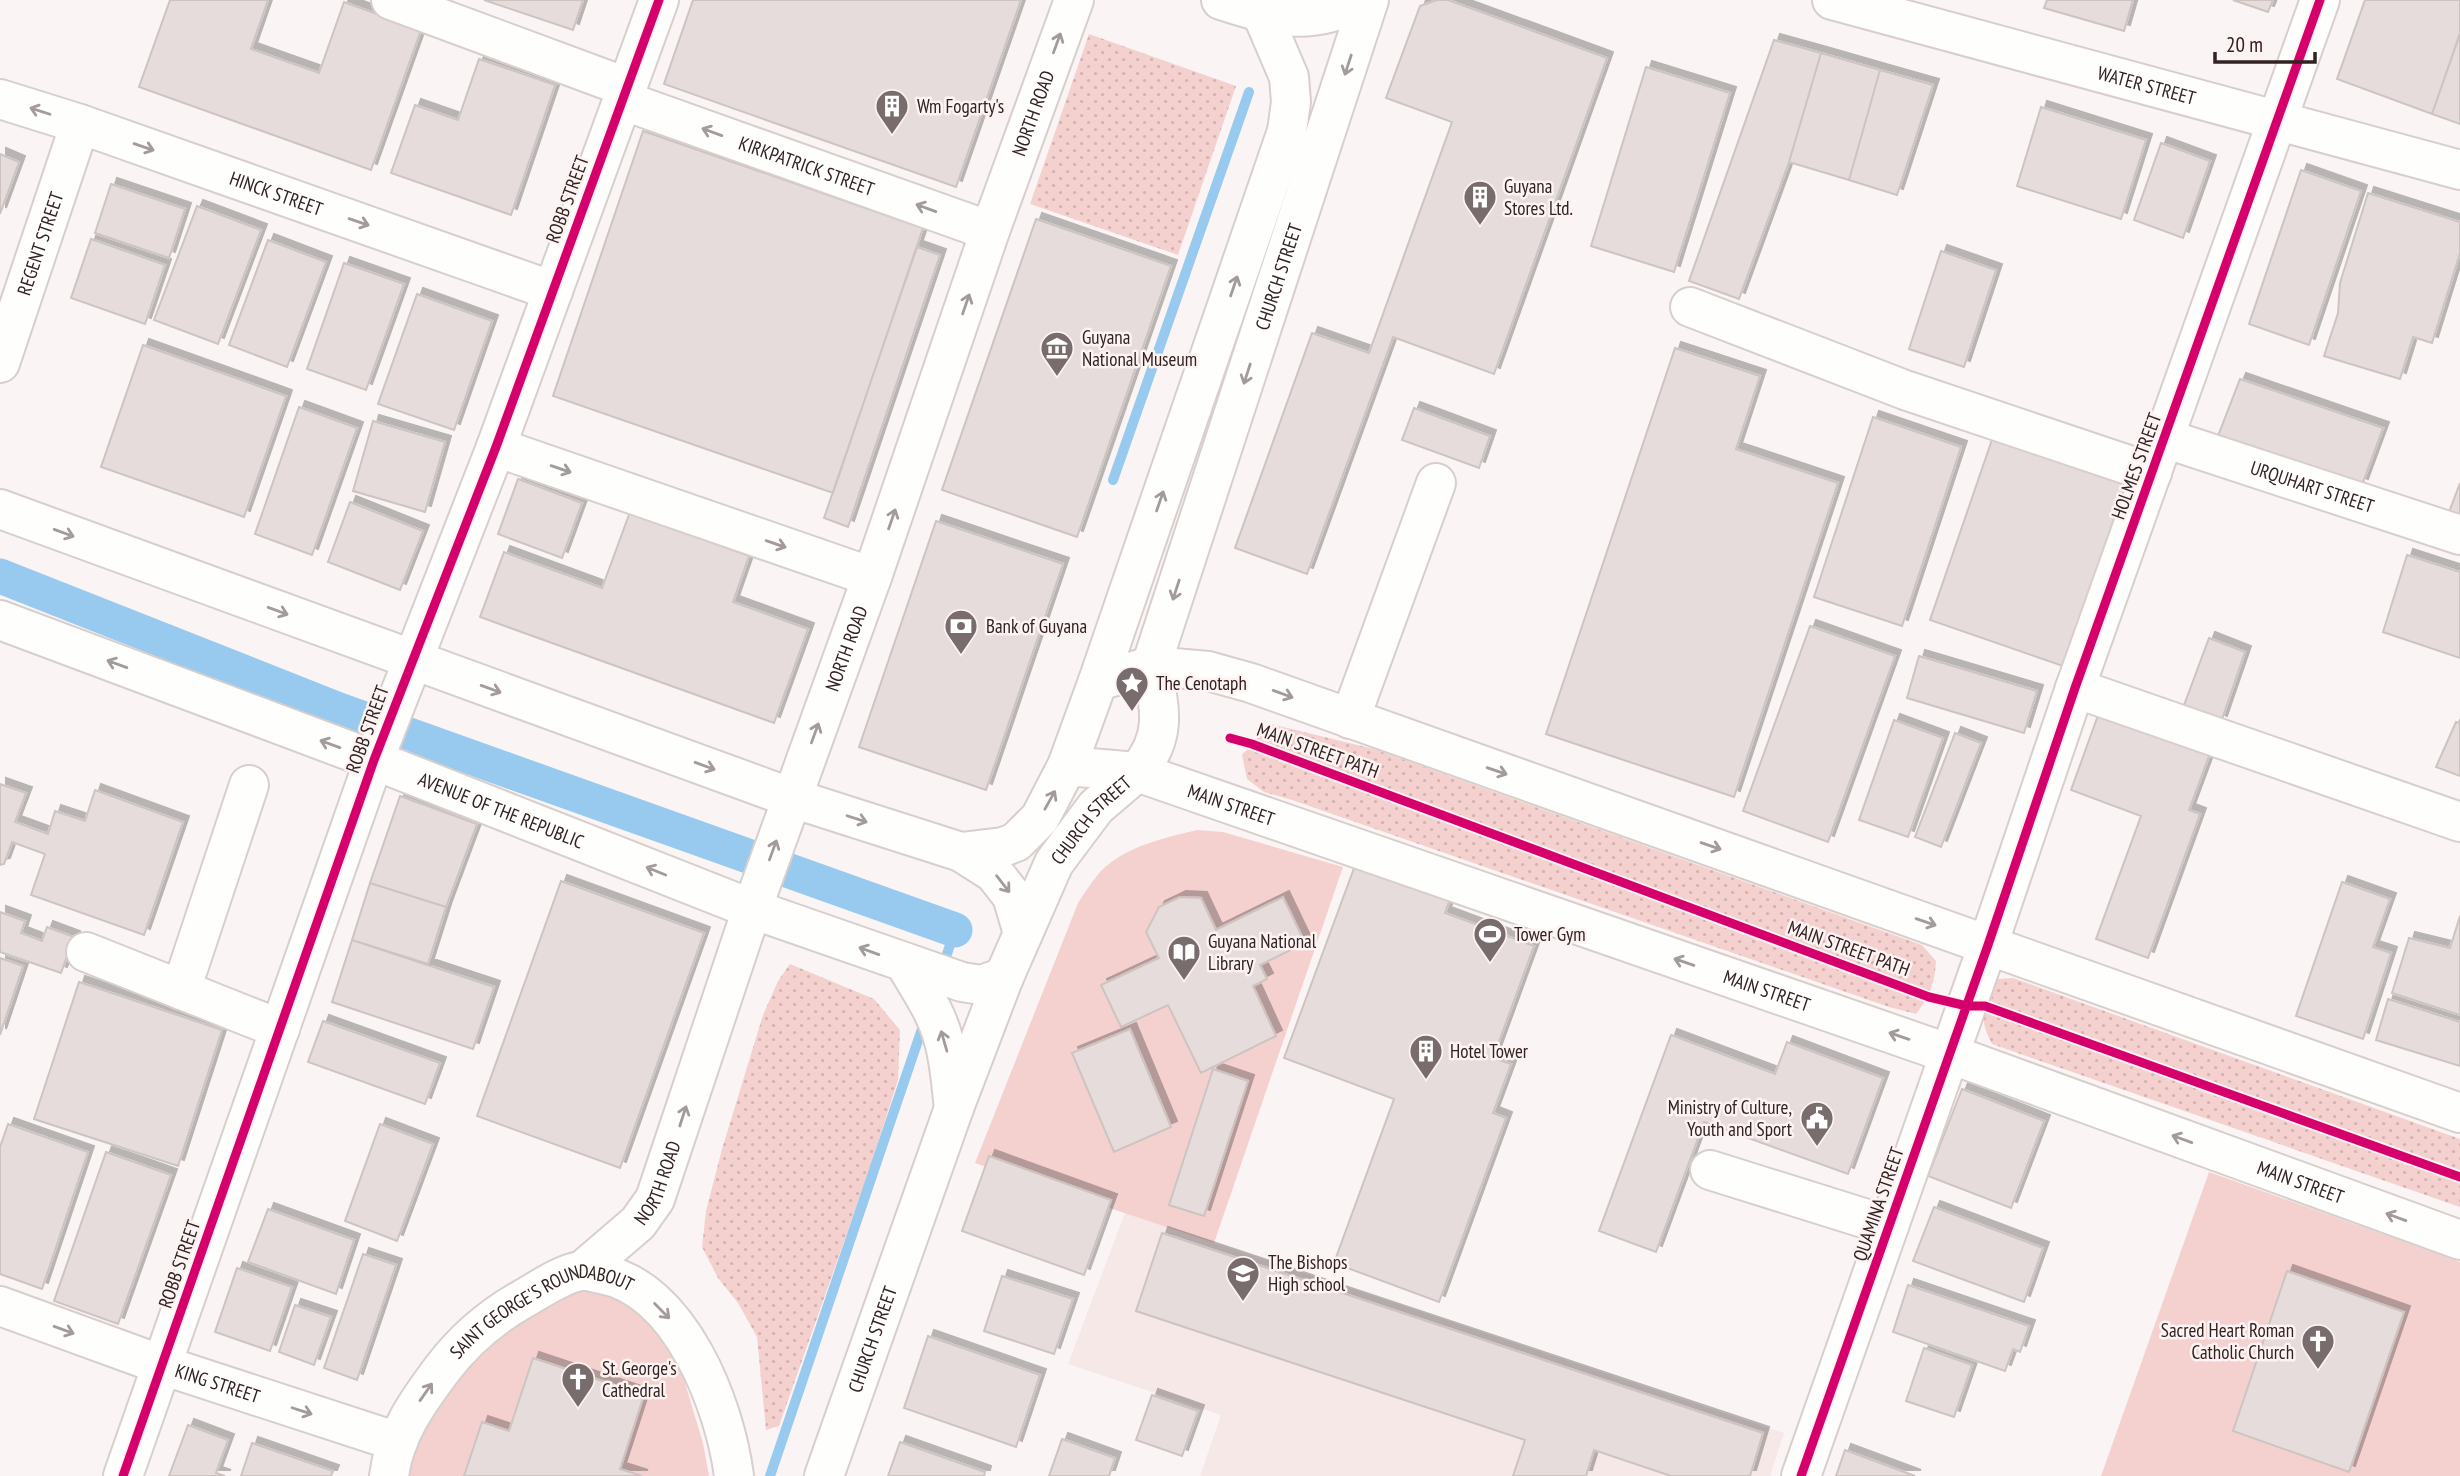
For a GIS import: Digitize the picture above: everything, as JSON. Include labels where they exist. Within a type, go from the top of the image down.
[{"type":"street","name":"KIRKPATRICK STREET","points":[[391,0],[624,93],[990,231]]},
{"type":"street","name":"ROBB STREET","points":[[123,1476],[379,747],[496,447],[659,0]]},
{"type":"street","name":"NORTH ROAD","points":[[582,1271],[638,1223],[655,1199],[755,899],[872,577],[990,231],[1074,0]]},
{"type":"street","points":[[1221,0],[1262,14],[1297,18],[1347,7],[1360,0]]},
{"type":"street","name":"CHURCH STREET","points":[[824,1476],[954,1108],[1004,977],[1054,863],[1096,807],[1137,772],[1149,758],[1158,732],[1158,700],[1152,666],[1369,0]]},
{"type":"street","name":"WATER STREET","points":[[1832,0],[2460,170]]},
{"type":"street","name":"HOLMES STREET","points":[[1989,945],[2075,688],[2320,0]]},
{"type":"street","name":"CHURCH STREET","points":[[961,852],[1003,847],[1016,842],[1040,818],[1067,766],[1098,681],[1287,131],[1291,102],[1289,77],[1262,14]]},
{"type":"street","name":"HINCK STREET","points":[[0,99],[80,124],[553,291]]},
{"type":"street","name":"REGENT STREET","points":[[0,363],[80,124]]},
{"type":"street","name":"URQUHART STREET","points":[[1690,307],[1905,390],[2460,536]]},
{"type":"street","points":[[496,447],[872,577]]},
{"type":"street","points":[[1350,719],[1436,483]]},
{"type":"street","points":[[0,509],[406,674],[789,805],[961,852],[995,873],[1012,896],[1023,933]]},
{"type":"street","name":"AVENUE OF THE REPUBLIC","points":[[0,620],[379,747],[755,899],[906,965],[981,985],[1004,977]]},
{"type":"street","points":[[1098,681],[1152,666],[1208,671],[1251,683],[2460,1113]]},
{"type":"street","points":[[2075,688],[2460,822]]},
{"type":"street","name":"MAIN STREET","points":[[1067,766],[1137,772],[1950,1054],[2460,1240]]},
{"type":"street","points":[[181,990],[249,785]]},
{"type":"street","name":"QUAMINA STREET","points":[[1801,1476],[1989,945]]},
{"type":"street","points":[[86,952],[280,1029]]},
{"type":"street","points":[[906,965],[934,1014],[943,1036],[954,1108]]},
{"type":"street","points":[[1710,1170],[1889,1226]]},
{"type":"street","name":"SAINT GEORGE'S ROUNDABOUT","points":[[394,1459],[409,1416],[461,1345],[492,1317],[545,1286],[582,1271],[612,1276],[630,1283],[666,1313],[686,1339],[712,1392],[734,1476]]},
{"type":"street","name":"KING STREET","points":[[0,1306],[162,1365],[394,1459]]},
{"type":"shaded area","points":[[1089,34],[1236,86],[1178,255],[1030,204]]},
{"type":"shaded area","points":[[1271,724],[1374,749],[1922,945],[1936,961],[1930,989],[1916,1014],[1889,1007],[1264,792],[1247,779],[1242,755]]},
{"type":"shaded area","points":[[1197,830],[1223,832],[1343,867],[1214,1243],[975,1163],[1078,903],[1086,891],[1101,871],[1122,855],[1146,844]]},
{"type":"shaded area","points":[[790,964],[874,999],[900,1030],[898,1080],[871,1165],[779,1426],[766,1430],[757,1337],[738,1303],[718,1278],[702,1247],[706,1211],[722,1149],[763,1015],[778,981]]},
{"type":"shaded area","points":[[2013,978],[2460,1139],[2460,1207],[1992,1044],[1985,1026],[1986,1004],[1996,979]]},
{"type":"shaded area","points":[[2209,1172],[2460,1262],[2460,1476],[2101,1476]],"holes":[[[2287,1272],[2348,1471],[2233,1431]]]},
{"type":"shaded area","name":"The Bishops High school","points":[[1125,1213],[1784,1433],[1770,1476],[1200,1476],[1221,1415],[1068,1364]]},
{"type":"shaded area","points":[[585,1290],[621,1296],[663,1332],[682,1373],[703,1443],[709,1476],[642,1476],[620,1469],[533,1359],[509,1431],[464,1476],[406,1476],[409,1461],[432,1409],[463,1365],[545,1299]]},
{"type":"building","points":[[170,0],[268,0],[251,49],[319,73],[344,2],[421,30],[371,170],[139,87]]},
{"type":"building","points":[[484,0],[583,0],[573,30]]},
{"type":"building","name":"Wm Fogarty's","points":[[693,0],[1021,0],[956,187],[664,84]]},
{"type":"building","name":"Guyana Stores Ltd.","points":[[1437,0],[1448,0],[1607,58],[1494,374],[1393,337],[1307,574],[1235,548],[1312,333],[1369,353],[1452,122],[1386,98],[1420,6]]},
{"type":"building","points":[[2047,0],[2133,0],[2124,31],[2044,8]]},
{"type":"building","points":[[2233,0],[2273,0],[2268,12]]},
{"type":"building","points":[[2365,0],[2460,0],[2460,33],[2432,114],[2337,79]]},
{"type":"building","points":[[2460,34],[2460,124],[2432,114]]},
{"type":"building","points":[[1774,40],[1821,53],[1789,162],[1739,299],[1689,281]]},
{"type":"building","points":[[1821,53],[1880,70],[1849,180],[1789,162]]},
{"type":"building","points":[[479,59],[555,85],[511,215],[391,173],[415,105],[458,120]]},
{"type":"building","points":[[1646,67],[1730,93],[1674,272],[1591,246]]},
{"type":"building","points":[[1880,70],[1933,85],[1897,195],[1849,180]]},
{"type":"building","points":[[2041,107],[2146,140],[2121,219],[2017,186]]},
{"type":"building","points":[[643,131],[923,228],[833,493],[553,396]]},
{"type":"building","points":[[2161,143],[2210,161],[2183,238],[2134,220]]},
{"type":"building","points":[[0,154],[19,162],[0,214]]},
{"type":"building","points":[[2301,170],[2361,191],[2309,345],[2249,324]]},
{"type":"building","points":[[111,184],[185,209],[169,258],[95,233]]},
{"type":"building","points":[[2368,193],[2460,222],[2460,253],[2432,343],[2413,337],[2400,379],[2324,356],[2338,313],[2340,283]]},
{"type":"building","points":[[197,206],[261,230],[218,344],[154,320]]},
{"type":"building","name":"Guyana National Museum","points":[[1036,219],[1171,266],[1077,537],[942,490]]},
{"type":"building","points":[[91,239],[165,265],[145,324],[71,298]]},
{"type":"building","points":[[268,240],[326,262],[287,367],[229,345]]},
{"type":"building","points":[[917,247],[940,255],[848,527],[824,518]]},
{"type":"building","points":[[1941,251],[1996,270],[1964,367],[1909,349]]},
{"type":"building","points":[[344,263],[404,284],[366,390],[307,369]]},
{"type":"building","points":[[417,294],[492,321],[454,430],[378,404]]},
{"type":"building","points":[[143,345],[286,396],[244,517],[101,467]]},
{"type":"building","points":[[1675,348],[1760,376],[1736,449],[1838,483],[1734,797],[1546,734]]},
{"type":"building","points":[[2240,379],[2383,428],[2362,485],[2218,436]]},
{"type":"building","points":[[299,407],[357,428],[312,555],[255,534]]},
{"type":"building","points":[[1414,408],[1490,436],[1479,468],[1402,440]]},
{"type":"building","points":[[1873,417],[1961,447],[1902,626],[1814,597]]},
{"type":"building","points":[[373,421],[445,442],[425,512],[353,491]]},
{"type":"building","points":[[1996,428],[2129,475],[2063,666],[1930,620]]},
{"type":"building","points":[[518,479],[582,503],[562,558],[498,534]]},
{"type":"building","points":[[2460,483],[2460,524],[2446,520]]},
{"type":"building","points":[[350,502],[423,531],[400,590],[328,562]]},
{"type":"building","points":[[630,512],[749,556],[733,602],[808,629],[774,723],[480,617],[504,552],[602,588]]},
{"type":"building","name":"Bank of Guyana","points":[[936,521],[1063,564],[986,790],[859,747]]},
{"type":"building","points":[[2407,555],[2460,572],[2460,658],[2383,632]]},
{"type":"building","points":[[1810,626],[1895,656],[1828,842],[1743,811]]},
{"type":"building","points":[[2209,638],[2245,652],[2221,722],[2183,708]]},
{"type":"building","points":[[1919,656],[2037,691],[2024,733],[1907,698]]},
{"type":"building","points":[[2101,707],[2212,748],[2189,810],[2200,814],[2148,958],[2096,939],[2141,816],[2071,790]]},
{"type":"building","points":[[1894,720],[1943,738],[1908,837],[1859,820]]},
{"type":"building","points":[[2456,722],[2460,723],[2460,776],[2436,767]]},
{"type":"building","points":[[1955,733],[1981,743],[1941,847],[1915,837]]},
{"type":"building","points":[[0,784],[26,793],[15,822],[48,834],[55,811],[85,821],[95,790],[183,822],[144,935],[31,895],[45,854],[12,842],[4,864],[0,865]]},
{"type":"building","points":[[400,796],[477,824],[446,907],[370,883]]},
{"type":"building","name":"Hotel Tower","points":[[1357,860],[1451,896],[1445,913],[1534,946],[1493,1058],[1511,1064],[1493,1113],[1506,1118],[1439,1302],[1334,1263],[1394,1099],[1284,1058]]},
{"type":"building","points":[[561,881],[704,933],[620,1168],[477,1116]]},
{"type":"building","points":[[2342,882],[2390,899],[2373,947],[2391,953],[2363,1039],[2296,1016]]},
{"type":"building","points":[[370,883],[446,907],[428,964],[352,940]]},
{"type":"building","name":"Guyana National Library","points":[[1180,897],[1201,898],[1216,930],[1283,897],[1305,943],[1260,965],[1267,979],[1253,986],[1276,1036],[1201,1073],[1168,1005],[1121,1027],[1101,985],[1159,958],[1146,932],[1159,907]]},
{"type":"building","points":[[0,912],[25,921],[21,933],[42,941],[47,927],[74,937],[61,973],[0,952]]},
{"type":"building","points":[[2460,916],[2460,1015],[2392,993],[2409,938],[2450,948]]},
{"type":"building","points":[[352,940],[494,987],[473,1049],[332,1002]]},
{"type":"building","points":[[0,958],[23,966],[0,1035]]},
{"type":"building","points":[[79,982],[222,1030],[178,1166],[34,1119]]},
{"type":"building","points":[[2388,999],[2460,1022],[2460,1066],[2376,1040]]},
{"type":"building","points":[[323,1021],[440,1063],[425,1104],[308,1062]]},
{"type":"building","points":[[1130,1029],[1171,1127],[1114,1152],[1072,1053]]},
{"type":"building","name":"Ministry of Culture, Youth and Sport","points":[[1671,1035],[1775,1074],[1787,1042],[1883,1078],[1848,1174],[1704,1122],[1656,1252],[1599,1231]]},
{"type":"building","points":[[1213,1069],[1248,1081],[1204,1216],[1169,1205]]},
{"type":"building","points":[[1962,1089],[2044,1121],[2011,1208],[1928,1176]]},
{"type":"building","points":[[8,1124],[88,1152],[42,1289],[0,1274],[0,1147]]},
{"type":"building","points":[[380,1124],[433,1144],[397,1241],[345,1221]]},
{"type":"building","points":[[106,1152],[171,1175],[118,1324],[54,1301]]},
{"type":"building","points":[[989,1156],[1111,1200],[1084,1275],[962,1231]]},
{"type":"building","points":[[1934,1207],[2043,1248],[2024,1302],[1913,1261]]},
{"type":"building","points":[[268,1209],[354,1240],[336,1294],[248,1262]]},
{"type":"building","points":[[1162,1233],[1763,1433],[1750,1476],[1671,1476],[1594,1450],[1586,1476],[1513,1476],[1525,1440],[1136,1311]]},
{"type":"building","points":[[363,1254],[396,1265],[357,1380],[324,1368]]},
{"type":"building","points":[[237,1268],[292,1287],[270,1351],[215,1332]]},
{"type":"building","name":"Sacred Heart Roman Catholic Church","points":[[2287,1271],[2404,1312],[2349,1472],[2233,1431]]},
{"type":"building","points":[[1002,1276],[1073,1299],[1054,1354],[984,1331]]},
{"type":"building","points":[[1908,1285],[2029,1326],[2020,1352],[2013,1349],[2005,1371],[1893,1332]]},
{"type":"building","points":[[295,1305],[331,1317],[314,1365],[279,1352]]},
{"type":"building","points":[[928,1336],[1040,1375],[1016,1447],[904,1408]]},
{"type":"building","points":[[1924,1348],[1972,1365],[1954,1417],[1906,1401]]},
{"type":"building","name":"St. George's Cathedral","points":[[533,1358],[644,1395],[620,1469],[642,1476],[464,1476],[482,1422],[509,1431]]},
{"type":"building","points":[[1152,1395],[1198,1411],[1182,1456],[1136,1440]]},
{"type":"building","points":[[188,1425],[228,1440],[216,1473],[225,1476],[169,1476]]},
{"type":"building","points":[[1062,1439],[1115,1458],[1109,1476],[1049,1476]]},
{"type":"building","points":[[900,1442],[985,1472],[984,1476],[888,1476]]},
{"type":"building","points":[[252,1443],[333,1471],[331,1476],[241,1476]]},
{"type":"building","points":[[1845,1450],[1915,1476],[1836,1476]]},
{"type":"waterway","points":[[1113,480],[1249,92]]},
{"type":"waterway","points":[[0,576],[339,710],[955,930]]},
{"type":"waterway","points":[[943,966],[955,930]]},
{"type":"waterway","points":[[770,1476],[925,1020]]},
{"type":"cycle path","points":[[123,1476],[374,760],[496,447],[659,0]]},
{"type":"cycle path","points":[[1801,1476],[1988,945],[2075,688],[2320,0]]},
{"type":"cycle path","name":"MAIN STREET PATH","points":[[1230,738],[1929,997],[1967,1006],[1985,1006],[2460,1177]]},
{"type":"place","name":"Wm Fogarty's","points":[[892,136]]},
{"type":"place","name":"Guyana Stores Ltd.","points":[[1480,227]]},
{"type":"place","name":"Guyana National Museum","points":[[1057,378]]},
{"type":"place","name":"Bank of Guyana","points":[[961,656]]},
{"type":"place","name":"The Cenotaph","points":[[1132,713]]},
{"type":"place","name":"Tower Gym","points":[[1490,964]]},
{"type":"place","name":"Guyana National Library","points":[[1184,982]]},
{"type":"place","name":"Hotel Tower","points":[[1426,1081]]},
{"type":"place","name":"Ministry of Culture, Youth and Sport","points":[[1817,1148]]},
{"type":"place","name":"The Bishops High school","points":[[1243,1303]]},
{"type":"place","name":"Sacred Heart Roman Catholic Church","points":[[2318,1371]]},
{"type":"place","name":"St. George's Cathedral","points":[[578,1409]]}]
